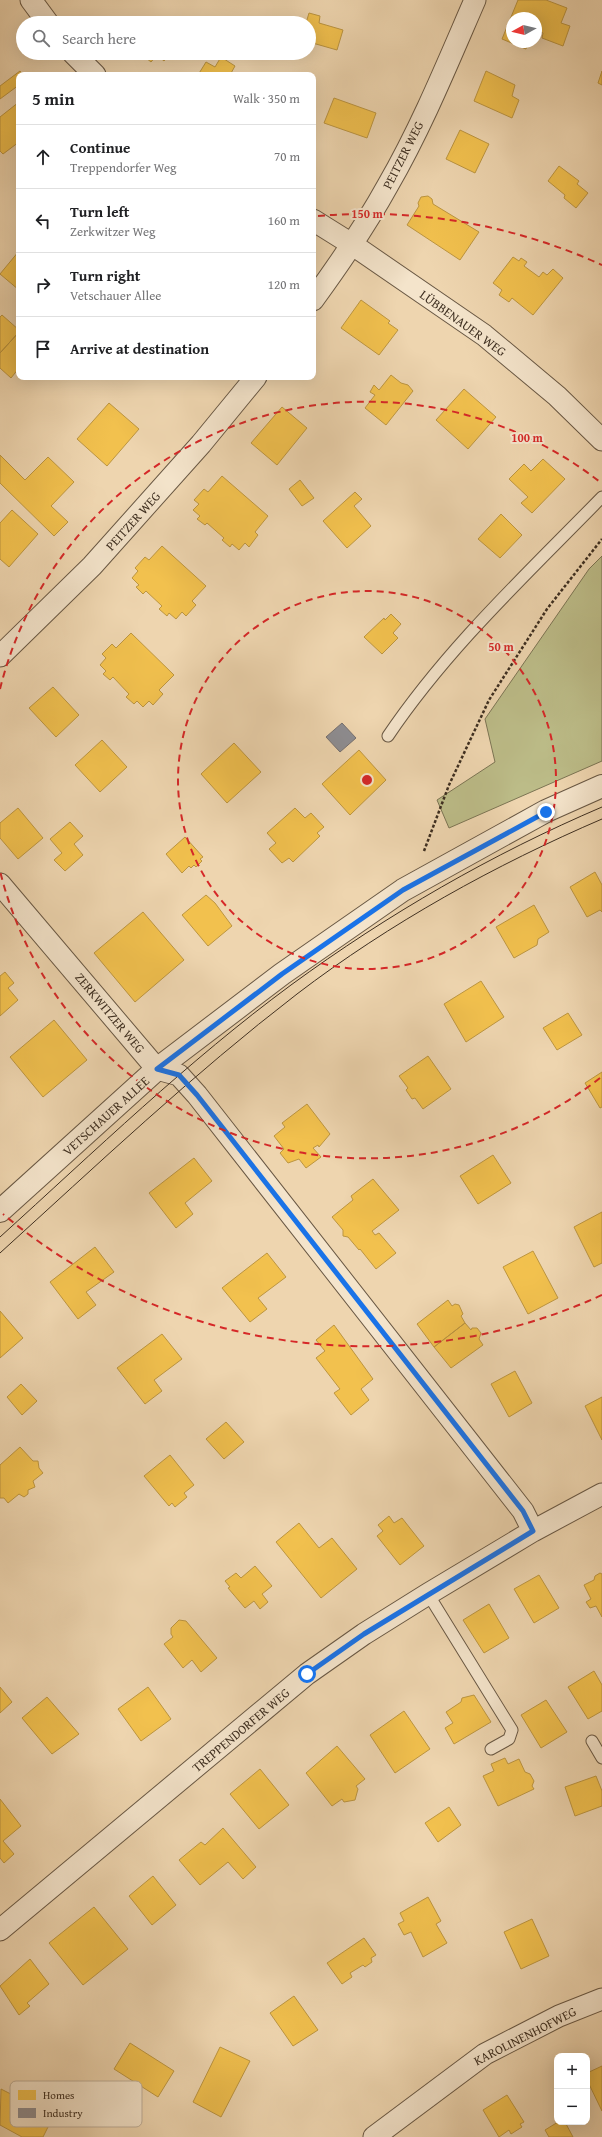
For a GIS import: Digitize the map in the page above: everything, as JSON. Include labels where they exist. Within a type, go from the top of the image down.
[{"type":"street","points":[[31,0],[43,16]]},
{"type":"street","name":"PEITZER WEG","points":[[316,296],[352,245],[389,185],[435,92],[475,0]]},
{"type":"street","points":[[80,60],[92,72]]},
{"type":"street","name":"LÜBBENAUER WEG","points":[[316,222],[484,335],[557,396],[602,440]]},
{"type":"street","name":"PEITZER WEG","points":[[0,656],[92,566],[201,444],[254,380]]},
{"type":"street","name":"VETSCHAUER ALLEE","points":[[0,1211],[157,1069],[282,974],[403,890],[546,812],[602,786]]},
{"type":"street","name":"ZERKWITZER WEG","points":[[0,884],[157,1069]]},
{"type":"street","points":[[157,1069],[179,1075],[197,1095],[523,1511],[533,1531]]},
{"type":"street","name":"TREPPENDORFER WEG","points":[[0,1930],[307,1674],[364,1634],[428,1594],[533,1531],[602,1494]]},
{"type":"street","name":"KAROLINENHOFWEG","points":[[374,2137],[485,2054],[559,2016],[602,1998]]},
{"type":"lane","points":[[388,736],[414,697],[482,620],[602,497]]},
{"type":"lane","points":[[428,1594],[512,1730],[509,1739],[491,1749]]},
{"type":"lane","points":[[592,1741],[602,1758]]},
{"type":"path","points":[[435,873],[423,853],[449,785],[489,700],[547,609],[602,539]]},
{"type":"green space","points":[[602,556],[602,761],[449,828],[437,800],[495,762],[485,719],[589,569]]},
{"type":"building: Homes","points":[[518,0],[546,0],[567,8],[561,23],[570,26],[563,46],[542,38],[542,12],[513,12]]},
{"type":"building: Homes","points":[[309,13],[320,16],[319,23],[343,30],[337,50],[316,44],[316,16],[308,16]]},
{"type":"building: Homes","points":[[506,29],[506,41],[502,39]]},
{"type":"building: Homes","points":[[219,60],[226,60],[235,66],[232,72],[200,72],[206,62],[215,67]]},
{"type":"building: Homes","points":[[486,71],[515,85],[512,96],[519,100],[512,118],[474,101]]},
{"type":"building: Homes","points":[[602,71],[602,85],[598,83]]},
{"type":"building: Homes","points":[[16,74],[16,87],[0,99],[0,86]]},
{"type":"building: Homes","points":[[334,98],[376,113],[367,138],[324,123]]},
{"type":"building: Homes","points":[[16,104],[16,144],[3,154],[0,151],[0,117]]},
{"type":"building: Homes","points":[[460,130],[489,144],[475,173],[446,159]]},
{"type":"building: Homes","points":[[559,166],[579,181],[577,184],[588,193],[576,208],[564,198],[565,195],[548,181]]},
{"type":"building: Homes","points":[[428,196],[432,199],[433,204],[479,232],[460,260],[407,225],[419,206],[418,203],[421,197]]},
{"type":"building: Homes","points":[[16,255],[16,287],[0,274]]},
{"type":"building: Homes","points":[[513,257],[519,261],[521,258],[527,262],[524,266],[539,277],[543,272],[547,275],[553,269],[563,278],[533,315],[512,298],[509,302],[499,295],[502,290],[493,283]]},
{"type":"building: Homes","points":[[361,300],[390,321],[388,323],[398,330],[379,355],[341,328]]},
{"type":"building: Homes","points":[[2,315],[16,327],[16,335],[0,353],[0,317]]},
{"type":"building: Homes","points":[[16,335],[16,372],[11,378],[0,368],[0,353]]},
{"type":"building: Homes","points":[[391,375],[401,383],[408,385],[413,391],[386,425],[365,408],[375,395],[370,392],[374,385],[379,390]]},
{"type":"building: Homes","points":[[464,389],[496,417],[468,449],[436,420]]},
{"type":"building: Homes","points":[[109,403],[139,429],[107,466],[77,439]]},
{"type":"building: Homes","points":[[282,407],[307,428],[277,465],[251,443]]},
{"type":"building: Homes","points":[[0,455],[25,480],[48,457],[74,482],[51,506],[68,522],[54,536],[0,483]]},
{"type":"building: Homes","points":[[543,459],[565,479],[532,513],[521,503],[528,497],[509,479],[524,464],[531,471]]},
{"type":"building: Homes","points":[[222,476],[268,516],[255,532],[258,535],[249,547],[245,543],[239,550],[232,544],[230,547],[222,540],[224,538],[207,523],[205,525],[197,519],[200,516],[193,510],[199,504],[194,500],[204,489],[208,492]]},
{"type":"building: Homes","points":[[300,480],[314,498],[302,506],[289,489]]},
{"type":"building: Homes","points":[[355,492],[362,499],[354,506],[371,526],[347,548],[323,521]]},
{"type":"building: Homes","points":[[12,510],[38,534],[9,567],[0,559],[0,523]]},
{"type":"building: Homes","points":[[501,514],[522,535],[500,558],[478,539]]},
{"type":"building: Homes","points":[[162,546],[206,586],[192,601],[196,605],[186,616],[182,612],[176,619],[169,613],[167,616],[159,609],[162,606],[146,591],[143,594],[136,587],[139,585],[132,578],[138,571],[135,568],[145,557],[149,560]]},
{"type":"building: Homes","points":[[391,614],[401,624],[393,633],[398,638],[382,654],[364,637],[384,618],[385,620]]},
{"type":"building: Homes","points":[[131,633],[174,675],[159,690],[163,694],[153,705],[149,701],[143,707],[137,701],[134,704],[126,697],[129,694],[113,677],[110,680],[103,674],[106,671],[100,665],[106,658],[102,654],[112,644],[116,648]]},
{"type":"building: Homes","points":[[53,687],[79,715],[56,737],[29,708]]},
{"type":"building: Homes","points":[[102,740],[127,767],[100,792],[75,765]]},
{"type":"building: Homes","points":[[234,743],[261,772],[227,803],[201,774]]},
{"type":"building: Homes","points":[[359,750],[386,780],[350,815],[322,784]]},
{"type":"building: Homes","points":[[18,808],[43,838],[18,859],[0,838],[0,823]]},
{"type":"building: Homes","points":[[295,808],[305,818],[311,813],[324,827],[317,833],[320,836],[293,862],[289,858],[282,863],[269,849],[276,843],[267,833]]},
{"type":"building: Homes","points":[[70,822],[83,836],[74,844],[83,855],[65,871],[54,860],[62,853],[50,839]]},
{"type":"building: Homes","points":[[185,837],[203,857],[200,859],[202,861],[196,867],[194,865],[191,868],[189,866],[182,873],[166,854]]},
{"type":"building: Homes","points":[[595,872],[602,885],[602,912],[600,910],[587,917],[570,887]]},
{"type":"building: Homes","points":[[206,895],[215,903],[232,926],[208,946],[182,915]]},
{"type":"building: Homes","points":[[534,905],[549,932],[538,939],[537,945],[514,958],[496,927]]},
{"type":"building: Homes","points":[[143,912],[184,960],[135,1002],[94,953]]},
{"type":"building: Homes","points":[[5,972],[14,983],[8,988],[18,1000],[0,1016],[0,976]]},
{"type":"building: Homes","points":[[481,981],[504,1017],[466,1042],[444,1004]]},
{"type":"building: Homes","points":[[568,1013],[582,1035],[557,1050],[543,1028]]},
{"type":"building: Homes","points":[[54,1020],[87,1060],[43,1097],[10,1057]]},
{"type":"building: Homes","points":[[428,1056],[451,1089],[423,1109],[415,1098],[412,1099],[406,1090],[408,1088],[399,1076]]},
{"type":"building: Homes","points":[[602,1072],[602,1107],[600,1108],[585,1083]]},
{"type":"building: Homes","points":[[307,1104],[330,1134],[319,1147],[318,1145],[313,1148],[321,1157],[306,1168],[299,1159],[288,1163],[280,1153],[284,1149],[274,1136],[285,1127],[282,1123]]},
{"type":"building: Homes","points":[[493,1155],[511,1183],[478,1204],[460,1176]]},
{"type":"building: Homes","points":[[194,1158],[212,1181],[185,1203],[193,1214],[176,1228],[149,1193]]},
{"type":"building: Homes","points":[[373,1179],[399,1210],[372,1231],[375,1235],[379,1233],[396,1253],[376,1269],[348,1237],[343,1236],[343,1230],[332,1217],[353,1200],[351,1196]]},
{"type":"building: Homes","points":[[602,1212],[602,1263],[594,1267],[574,1227]]},
{"type":"building: Homes","points":[[95,1247],[114,1272],[86,1292],[96,1305],[78,1319],[50,1282]]},
{"type":"building: Homes","points":[[533,1251],[558,1298],[528,1314],[503,1267]]},
{"type":"building: Homes","points":[[267,1253],[286,1277],[258,1298],[267,1309],[250,1322],[222,1288]]},
{"type":"building: Homes","points":[[448,1300],[452,1306],[455,1304],[459,1305],[463,1314],[461,1316],[465,1323],[434,1347],[417,1324]]},
{"type":"building: Homes","points":[[0,1311],[23,1338],[0,1358]]},
{"type":"building: Homes","points":[[465,1323],[471,1330],[472,1328],[477,1328],[481,1333],[479,1339],[483,1345],[451,1368],[434,1347]]},
{"type":"building: Homes","points":[[334,1325],[373,1379],[361,1389],[369,1400],[351,1415],[334,1393],[340,1389],[316,1358],[325,1351],[316,1340]]},
{"type":"building: Homes","points":[[162,1334],[182,1359],[154,1380],[162,1391],[145,1404],[117,1368]]},
{"type":"building: Homes","points":[[515,1371],[532,1403],[509,1417],[491,1384]]},
{"type":"building: Homes","points":[[21,1384],[37,1401],[22,1415],[7,1397]]},
{"type":"building: Homes","points":[[602,1397],[602,1440],[585,1406]]},
{"type":"building: Homes","points":[[226,1422],[244,1442],[224,1459],[206,1439]]},
{"type":"building: Homes","points":[[20,1447],[33,1461],[38,1461],[39,1468],[43,1473],[33,1481],[35,1487],[28,1490],[28,1494],[24,1497],[19,1494],[8,1503],[4,1498],[0,1498],[0,1465]]},
{"type":"building: Homes","points":[[170,1455],[194,1485],[184,1493],[187,1497],[175,1507],[172,1503],[169,1506],[144,1476]]},
{"type":"building: Homes","points":[[389,1516],[394,1523],[402,1518],[424,1546],[400,1565],[377,1536],[383,1531],[378,1525]]},
{"type":"building: Homes","points":[[299,1523],[319,1548],[332,1538],[357,1569],[321,1598],[276,1542]]},
{"type":"building: Homes","points":[[255,1566],[272,1586],[262,1594],[268,1602],[260,1609],[254,1601],[245,1608],[228,1588],[230,1587],[225,1581],[236,1573],[241,1578]]},
{"type":"building: Homes","points":[[600,1573],[602,1574],[602,1617],[596,1606],[590,1608],[586,1602],[591,1599],[584,1585],[594,1580],[595,1576]]},
{"type":"building: Homes","points":[[539,1575],[559,1608],[534,1623],[514,1589]]},
{"type":"building: Homes","points":[[489,1604],[509,1638],[484,1653],[463,1620]]},
{"type":"building: Homes","points":[[179,1620],[186,1621],[217,1658],[201,1672],[192,1660],[183,1668],[164,1644],[173,1637],[171,1634],[171,1628]]},
{"type":"building: Homes","points":[[594,1671],[602,1685],[602,1711],[588,1719],[568,1687]]},
{"type":"building: Homes","points":[[0,1687],[12,1702],[0,1713]]},
{"type":"building: Homes","points":[[148,1687],[171,1719],[141,1741],[118,1709]]},
{"type":"building: Homes","points":[[474,1695],[491,1722],[454,1744],[445,1728],[453,1723],[446,1712],[461,1702],[462,1698]]},
{"type":"building: Homes","points":[[47,1697],[79,1734],[52,1754],[22,1718]]},
{"type":"building: Homes","points":[[546,1700],[567,1732],[541,1748],[521,1715]]},
{"type":"building: Homes","points":[[404,1711],[430,1749],[395,1773],[370,1735]]},
{"type":"building: Homes","points":[[337,1746],[365,1779],[356,1786],[358,1789],[355,1800],[344,1802],[342,1799],[332,1806],[306,1773]]},
{"type":"building: Homes","points":[[505,1758],[508,1764],[519,1759],[525,1772],[530,1774],[534,1781],[532,1786],[534,1789],[498,1806],[483,1776],[494,1771],[491,1764]]},
{"type":"building: Homes","points":[[260,1769],[289,1805],[259,1829],[230,1794]]},
{"type":"building: Homes","points":[[596,1776],[602,1791],[602,1806],[575,1816],[565,1787]]},
{"type":"building: Homes","points":[[0,1799],[21,1826],[3,1841],[14,1854],[4,1863],[0,1858]]},
{"type":"building: Homes","points":[[449,1807],[461,1825],[438,1842],[425,1823]]},
{"type":"building: Homes","points":[[223,1828],[256,1867],[243,1879],[228,1862],[200,1885],[179,1860],[201,1842],[205,1845]]},
{"type":"building: Homes","points":[[153,1876],[176,1905],[152,1925],[129,1896]]},
{"type":"building: Homes","points":[[428,1897],[441,1921],[436,1924],[447,1943],[423,1957],[411,1932],[404,1935],[398,1924],[404,1921],[400,1913]]},
{"type":"building: Homes","points":[[94,1907],[128,1949],[83,1985],[49,1943]]},
{"type":"building: Homes","points":[[532,1919],[549,1956],[521,1969],[504,1932]]},
{"type":"building: Homes","points":[[364,1938],[376,1955],[371,1958],[372,1962],[365,1967],[363,1965],[350,1973],[352,1977],[342,1984],[327,1963]]},
{"type":"building: Homes","points":[[30,1959],[49,1984],[27,2003],[30,2006],[19,2015],[0,1986]]},
{"type":"building: Homes","points":[[294,1996],[318,2030],[293,2046],[270,2013]]},
{"type":"building: Homes","points":[[130,2043],[174,2071],[158,2097],[142,2087],[142,2081],[133,2081],[114,2069]]},
{"type":"building: Homes","points":[[220,2047],[250,2061],[221,2117],[193,2102]]},
{"type":"building: Homes","points":[[602,2066],[602,2111],[590,2086],[590,2072]]},
{"type":"building: Homes","points":[[1,2089],[10,2094],[10,2127],[48,2127],[43,2137],[22,2137],[0,2125]]},
{"type":"building: Homes","points":[[507,2095],[524,2122],[520,2124],[522,2127],[511,2134],[509,2130],[499,2137],[483,2110]]},
{"type":"building: Homes","points":[[554,2124],[567,2125],[573,2137],[549,2137],[545,2130]]},
{"type":"building: Industry","points":[[342,723],[356,738],[340,752],[326,737]]},
{"type":"tram line","points":[[0,1237],[179,1075],[215,1044],[291,985],[365,934],[442,887],[481,865],[561,825],[602,807]]},
{"type":"tram line","points":[[0,1253],[109,1153],[220,1056],[258,1024],[332,968],[369,943],[444,897],[522,856],[602,819]]},
{"type":"route","points":[[307,1674],[364,1634],[533,1531],[523,1511],[197,1095],[179,1075],[157,1069],[282,974],[403,890],[546,812]]}]
